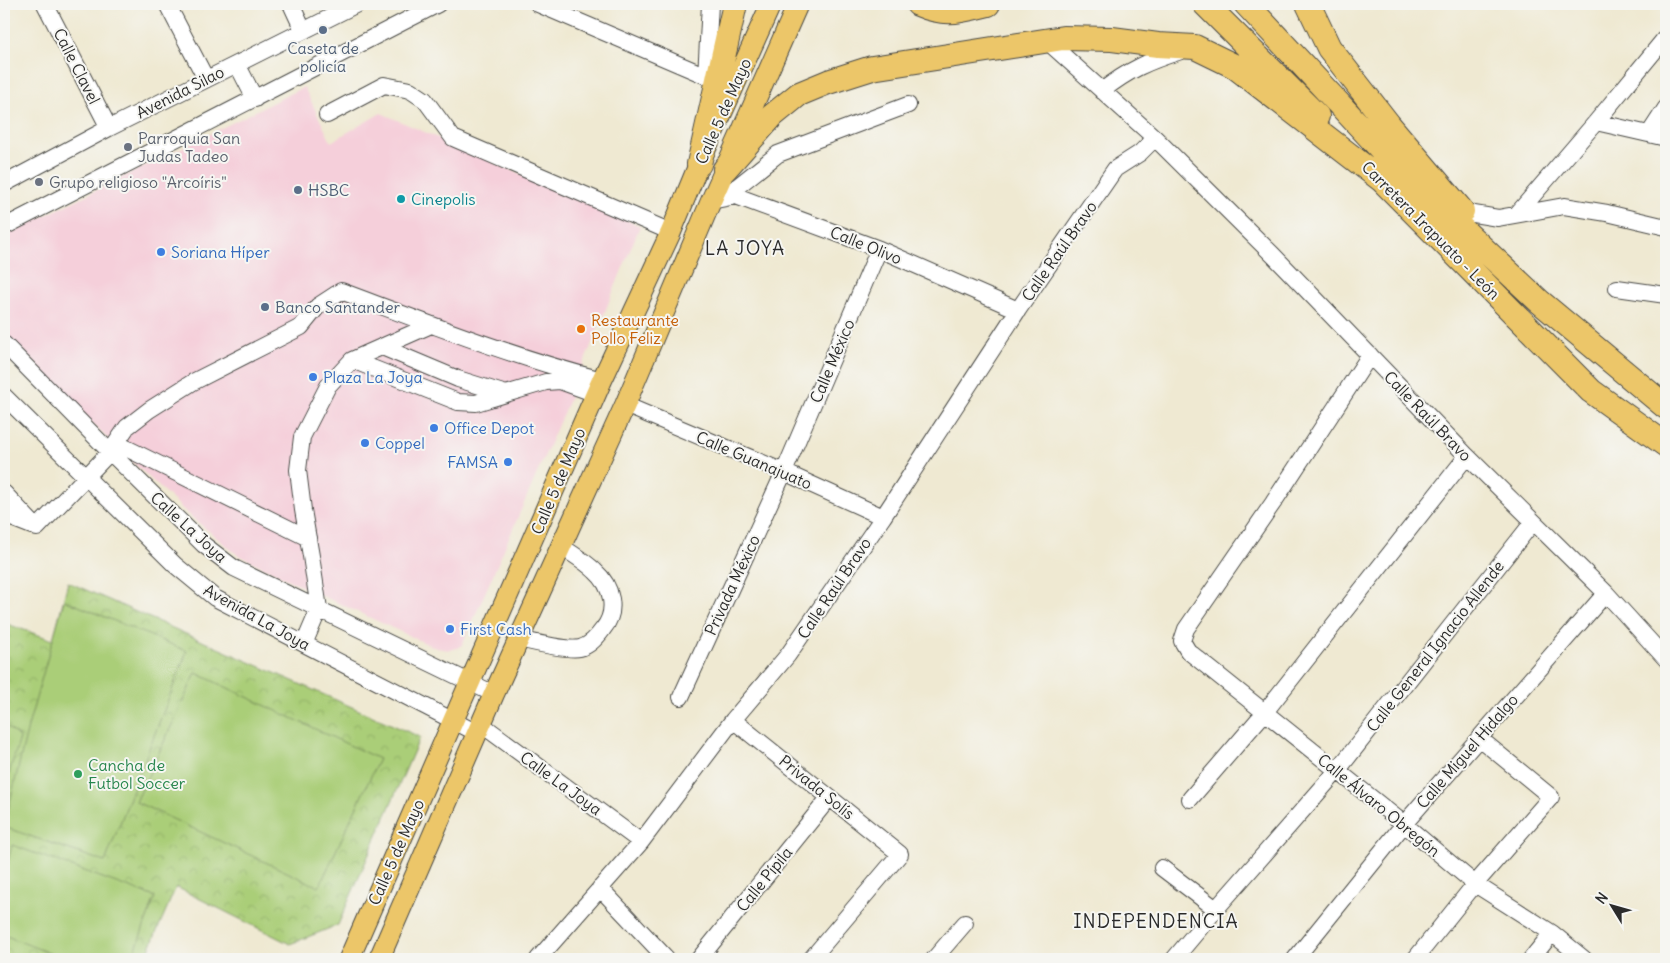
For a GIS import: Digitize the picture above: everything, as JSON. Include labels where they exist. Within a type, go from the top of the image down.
[{"type":"highway","points":[[699,164],[712,79],[735,4]]},
{"type":"highway","points":[[918,4],[934,10],[956,12],[988,4]]},
{"type":"highway","name":"Carretera Irapuato - León","points":[[1205,4],[1591,391],[1666,445]]},
{"type":"highway","name":"Carretera Irapuato - León","points":[[1246,4],[1407,177],[1539,301],[1666,407]]},
{"type":"highway","points":[[1308,4],[1329,48],[1389,125],[1462,212],[1591,346]]},
{"type":"highway","points":[[725,169],[772,116],[799,94],[828,82],[872,68],[1063,38],[1112,39],[1158,45],[1195,47],[1234,66],[1383,181]]},
{"type":"main road","name":"Calle 5 de Mayo","points":[[349,959],[599,387],[671,232],[699,164],[771,4]]},
{"type":"main road","name":"Calle 5 de Mayo","points":[[379,959],[494,694],[717,199],[725,169],[798,4]]},
{"type":"street","name":"Calle Clavel","points":[[45,4],[109,128]]},
{"type":"street","points":[[167,4],[206,79]]},
{"type":"street","points":[[290,4],[303,30]]},
{"type":"street","name":"Avenida Silao","points":[[6,176],[109,128],[357,4]]},
{"type":"street","points":[[4,227],[438,4]]},
{"type":"street","points":[[538,4],[712,79],[710,4]]},
{"type":"street","points":[[1047,41],[1155,138]]},
{"type":"street","points":[[1517,214],[1663,46]]},
{"type":"street","points":[[1102,92],[1121,76],[1151,60],[1195,47]]},
{"type":"street","points":[[237,64],[255,99]]},
{"type":"street","points":[[327,115],[384,86],[410,90],[425,100],[453,138],[671,232]]},
{"type":"street","points":[[717,199],[778,154],[908,105]]},
{"type":"street","points":[[1648,134],[1666,108]]},
{"type":"street","points":[[1596,122],[1666,138]]},
{"type":"street","name":"Calle Raúl Bravo","points":[[538,959],[641,842],[733,720],[788,655],[883,516],[1018,310],[1115,169],[1140,153],[1155,138],[1273,255],[1467,456],[1606,593],[1666,659]]},
{"type":"street","name":"Calle Olivo","points":[[717,199],[736,196],[879,249],[1018,310]]},
{"type":"street","points":[[1462,212],[1498,218],[1564,206],[1608,213],[1666,227]]},
{"type":"street","name":"Calle México","points":[[784,472],[879,249]]},
{"type":"street","points":[[1617,288],[1666,295]]},
{"type":"street","points":[[36,528],[113,448],[126,427],[193,382],[301,327],[318,306],[341,292],[551,366],[599,387]]},
{"type":"street","points":[[304,644],[318,609],[302,510],[298,470],[302,437],[328,386],[352,360],[431,325]]},
{"type":"street","name":"Calle La Joya","points":[[4,344],[113,448],[204,544],[234,568],[494,694]]},
{"type":"street","points":[[382,347],[458,379],[506,394]]},
{"type":"street","name":"Calle Álvaro Obregón","points":[[1370,355],[1274,503],[1186,629],[1182,641],[1188,651],[1404,824],[1475,884],[1552,933],[1584,959]]},
{"type":"street","points":[[352,360],[458,402],[476,403],[556,380],[599,387]]},
{"type":"street","name":"Avenida La Joya","points":[[4,396],[175,565],[215,598],[454,722],[479,729]]},
{"type":"street","name":"Calle Guanajuato","points":[[625,405],[883,516]]},
{"type":"street","points":[[113,448],[308,538]]},
{"type":"street","points":[[1190,799],[1266,712],[1467,456]]},
{"type":"street","name":"Privada México","points":[[681,697],[784,472]]},
{"type":"street","points":[[4,493],[36,528]]},
{"type":"street","points":[[4,515],[36,528]]},
{"type":"street","name":"Calle General Ignacio Allende","points":[[1174,959],[1336,771],[1533,522]]},
{"type":"street","points":[[519,640],[557,647],[580,648],[595,639],[605,627],[612,612],[611,593],[596,571],[561,546]]},
{"type":"street","name":"Calle Miguel Hidalgo","points":[[1295,959],[1404,824],[1606,593]]},
{"type":"street","name":"Privada Solís","points":[[733,720],[900,854],[811,959]]},
{"type":"street","name":"Calle La Joya","points":[[479,729],[641,842]]},
{"type":"street","points":[[1415,959],[1475,884],[1551,797],[1479,738]]},
{"type":"street","name":"Calle Pípila","points":[[699,959],[829,798]]},
{"type":"street","points":[[1162,868],[1216,909]]},
{"type":"street","points":[[600,888],[667,959]]},
{"type":"street","points":[[934,959],[965,923]]},
{"type":"street","points":[[1531,959],[1552,933]]},
{"type":"shaded area","name":"Plaza La Joya","points":[[304,87],[331,142],[381,113],[640,226],[568,402],[468,632],[462,645],[450,650],[436,648],[290,581],[235,553],[188,514],[110,441],[4,333],[4,236]]},
{"type":"green space","points":[[68,582],[420,737],[338,925],[290,944],[176,887],[145,959],[4,959],[4,623],[53,640]]},
{"type":"green space","name":"Cancha de Futbol Soccer","points":[[64,600],[187,651],[105,862],[4,827],[29,723]]},
{"type":"green space","points":[[196,673],[379,759],[319,887],[136,802]]},
{"type":"green space","points":[[4,724],[20,738],[4,789]]},
{"type":"green space","points":[[12,845],[155,897],[132,959],[64,959],[4,935],[4,878]]},
{"type":"place","name":"Caseta de policía","points":[[323,30]]},
{"type":"place","name":"Parroquia San Judas Tadeo","points":[[128,147]]},
{"type":"place","name":"Grupo religioso \"Arcoíris\"","points":[[39,182]]},
{"type":"place","name":"HSBC","points":[[298,190]]},
{"type":"place","name":"Cinepolis","points":[[401,199]]},
{"type":"place","name":"Soriana Híper","points":[[161,252]]},
{"type":"place","name":"Banco Santander","points":[[265,307]]},
{"type":"place","name":"Restaurante Pollo Feliz","points":[[581,329]]},
{"type":"place","name":"Plaza La Joya","points":[[313,377]]},
{"type":"place","name":"Office Depot","points":[[434,428]]},
{"type":"place","name":"Coppel","points":[[365,443]]},
{"type":"place","name":"FAMSA","points":[[508,462]]},
{"type":"place","name":"First Cash","points":[[450,629]]},
{"type":"place","name":"Cancha de Futbol Soccer","points":[[78,774]]},
{"type":"district","name":"LA JOYA","points":[[745,248]]},
{"type":"district","name":"INDEPENDENCIA","points":[[1156,921]]}]
